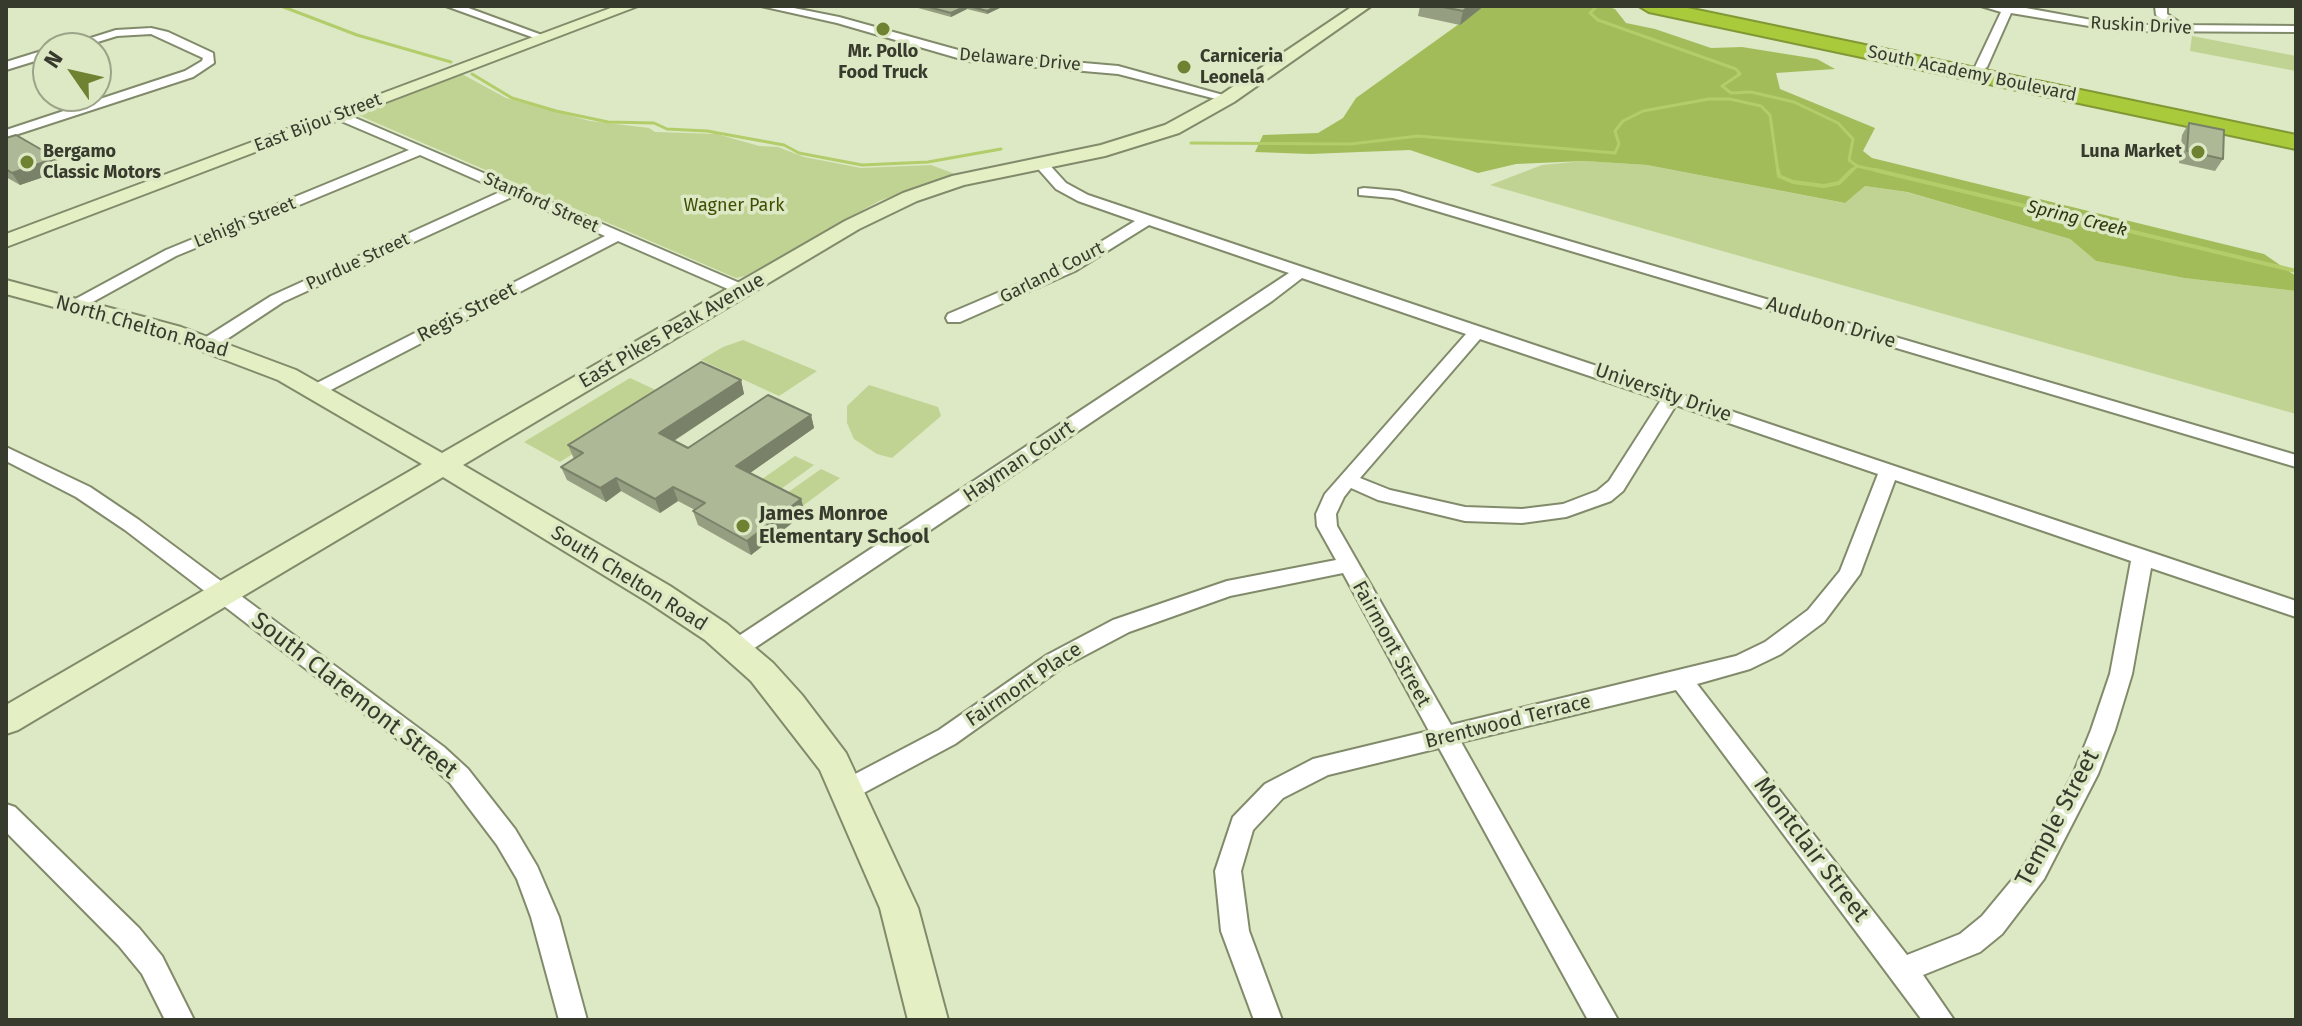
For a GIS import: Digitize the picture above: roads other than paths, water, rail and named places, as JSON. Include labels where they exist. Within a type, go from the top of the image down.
[{"type":"highway","name":"South Academy Boulevard","points":[[1649,6],[2296,142]]},
{"type":"highway","name":"South Academy Boulevard","points":[[1687,6],[2296,132]]},
{"type":"main road","name":"East Bijou Street","points":[[6,241],[630,6]]},
{"type":"main road","name":"East Pikes Peak Avenue","points":[[6,721],[852,225],[910,197],[959,180],[1152,136],[1190,120],[1228,98],[1363,6]]},
{"type":"main road","name":"North Chelton Road","points":[[6,287],[209,343],[317,390],[443,466]]},
{"type":"main road","name":"South Chelton Road","points":[[443,466],[669,600],[736,649],[790,704],[834,763],[899,908],[928,1020]]},
{"type":"street","points":[[452,6],[544,38]]},
{"type":"street","name":"Delaware Drive","points":[[767,6],[839,20],[968,57],[1118,70],[1228,98]]},
{"type":"street","name":"Ruskin Drive","points":[[1987,6],[2111,28],[2296,29]]},
{"type":"street","points":[[2161,6],[2162,15],[2183,30]]},
{"type":"street","points":[[1981,67],[2008,8]]},
{"type":"street","points":[[112,36],[134,31],[158,33],[209,56],[208,63],[171,80],[112,99]]},
{"type":"street","points":[[6,66],[32,58]]},
{"type":"street","points":[[6,134],[73,112]]},
{"type":"street","name":"Stanford Street","points":[[339,115],[743,290]]},
{"type":"street","name":"Lehigh Street","points":[[74,306],[171,253],[421,150]]},
{"type":"street","name":"University Drive","points":[[1040,163],[1070,192],[1147,220],[1890,469],[2296,609]]},
{"type":"street","name":"Purdue Street","points":[[209,343],[286,295],[514,191]]},
{"type":"street","name":"Audubon Drive","points":[[1364,192],[1394,194],[2296,461]]},
{"type":"street","name":"Garland Court","points":[[954,318],[1069,268],[1147,220]]},
{"type":"street","name":"Regis Street","points":[[317,390],[617,236]]},
{"type":"street","name":"Hayman Court","points":[[736,649],[1266,298],[1300,272]]},
{"type":"street","name":"Fairmont Street","points":[[1478,331],[1348,480],[1329,503],[1326,514],[1332,539],[1604,1020]]},
{"type":"street","points":[[1348,480],[1385,495],[1465,514],[1522,516],[1566,510],[1587,504],[1616,486],[1672,397]]},
{"type":"street","name":"South Claremont Street","points":[[6,453],[83,492],[435,754],[481,801],[528,874],[545,917],[573,1020]]},
{"type":"street","name":"Brentwood Terrace","points":[[1268,1020],[1235,931],[1228,871],[1242,825],[1274,791],[1322,766],[1681,680],[1742,663],[1785,641],[1816,616],[1849,574],[1890,469]]},
{"type":"street","name":"Temple Street","points":[[1902,970],[1970,943],[1992,925],[2035,871],[2086,774],[2103,730],[2121,674],[2142,557]]},
{"type":"street","name":"Fairmont Place","points":[[847,790],[947,737],[1055,661],[1121,626],[1227,589],[1347,565]]},
{"type":"street","name":"Montclair Street","points":[[1681,680],[1940,1020]]},
{"type":"street","points":[[6,815],[129,937],[152,965],[180,1020]]},
{"type":"waterway","points":[[281,6],[357,35],[451,62]]},
{"type":"waterway","points":[[1597,6],[1590,13],[1598,20],[1736,69],[1740,74],[1722,86],[1731,93],[1751,92],[1794,102],[1838,123],[1853,139],[1849,160],[1857,166]]},
{"type":"waterway","points":[[472,74],[512,98],[556,111],[608,122],[654,123],[667,129],[707,131],[784,145],[799,153],[862,165],[928,162],[1001,149]]},
{"type":"waterway","points":[[1191,143],[1351,144],[1418,136],[1615,153],[1619,144],[1615,131],[1623,121],[1643,111],[1709,99],[1730,99],[1761,106],[1770,115],[1778,172]]},
{"type":"waterway","points":[[1850,172],[1857,166]]},
{"type":"waterway","name":"Spring Creek","points":[[1857,166],[1875,170]]},
{"type":"waterway","points":[[1778,170],[1779,176],[1793,182],[1824,186],[1839,183],[1850,172]]},
{"type":"waterway","name":"Spring Creek","points":[[1875,170],[1884,172]]},
{"type":"waterway","name":"Spring Creek","points":[[1875,170],[2296,271]]},
{"type":"place","name":"Mr. Pollo Food Truck","points":[[883,29]]},
{"type":"place","name":"Carniceria Leonela","points":[[1184,67]]},
{"type":"place","name":"Luna Market","points":[[2198,152]]},
{"type":"place","name":"Bergamo Classic Motors","points":[[27,162]]},
{"type":"place","name":"James Monroe Elementary School","points":[[743,526]]},
{"type":"park label","name":"Wagner Park","points":[[734,206]]}]
